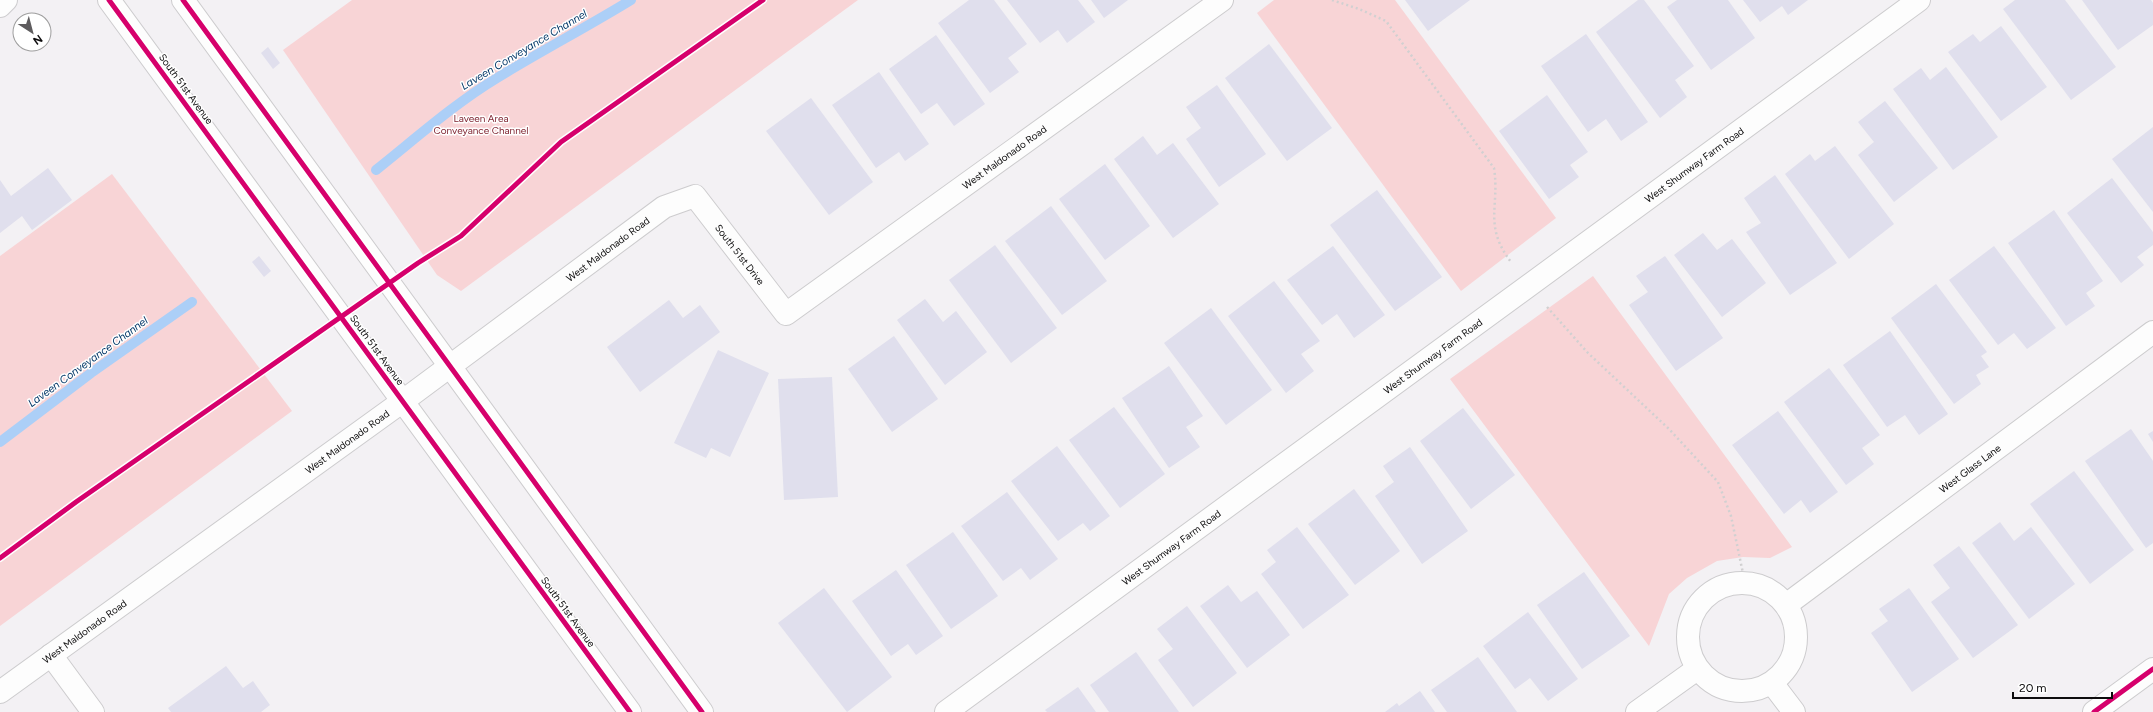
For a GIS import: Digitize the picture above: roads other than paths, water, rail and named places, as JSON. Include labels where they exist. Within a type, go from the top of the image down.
[{"type":"street","points":[[0,6],[6,0]]},
{"type":"street","name":"South 51st Avenue","points":[[109,0],[630,712]]},
{"type":"street","points":[[183,0],[702,712]]},
{"type":"street","name":"West Maldonado Road","points":[[786,314],[1222,0]]},
{"type":"street","name":"West Shumway Farm Road","points":[[946,712],[1919,0]]},
{"type":"street","name":"West Maldonado Road","points":[[0,692],[403,401],[664,207],[695,196]]},
{"type":"street","name":"South 51st Drive","points":[[695,196],[786,314]]},
{"type":"street","name":"West Glass Lane","points":[[1786,605],[2153,332]]},
{"type":"street","points":[[1736,582],[1755,584],[1772,591],[1786,605],[1794,621],[1796,644],[1794,655],[1785,671],[1772,683],[1757,690],[1740,692],[1723,689],[1709,681],[1697,669],[1688,652],[1687,633],[1692,615],[1702,599],[1718,588],[1736,582]]},
{"type":"street","points":[[51,654],[94,712]]},
{"type":"street","points":[[1637,712],[1697,669]]},
{"type":"street","points":[[2094,712],[2153,669]]},
{"type":"street","points":[[1772,683],[1794,712]]},
{"type":"waterway","name":"Laveen Conveyance Channel","points":[[376,170],[435,122],[481,88],[631,0]]},
{"type":"waterway","name":"Laveen Conveyance Channel","points":[[0,442],[91,373],[192,302]]},
{"type":"park label","name":"Laveen Area Conveyance Channel","points":[[481,124]]}]
